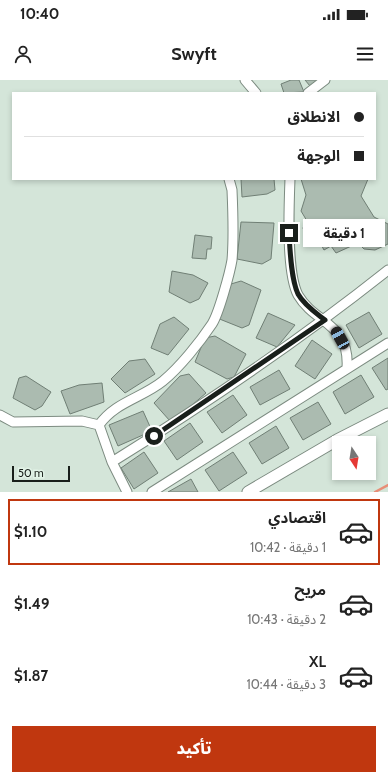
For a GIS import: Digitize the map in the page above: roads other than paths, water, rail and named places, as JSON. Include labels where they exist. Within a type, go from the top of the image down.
[{"type":"street","points":[[245,80],[255,92]]},
{"type":"street","points":[[309,92],[325,80]]},
{"type":"street","points":[[99,425],[105,416],[119,405],[142,395],[163,381],[194,349],[213,322],[232,261],[232,190],[229,180]]},
{"type":"street","points":[[290,180],[290,246],[298,294],[306,305],[336,329],[345,346],[348,357],[347,368]]},
{"type":"street","points":[[112,462],[154,436],[325,320],[388,270]]},
{"type":"street","points":[[152,492],[388,343]]},
{"type":"street","points":[[248,492],[337,440],[388,414]]},
{"type":"street","points":[[0,415],[13,422],[82,421],[99,425]]},
{"type":"street","points":[[99,425],[112,462],[127,492]]},
{"type":"waterway","points":[[375,492],[388,485]]}]
